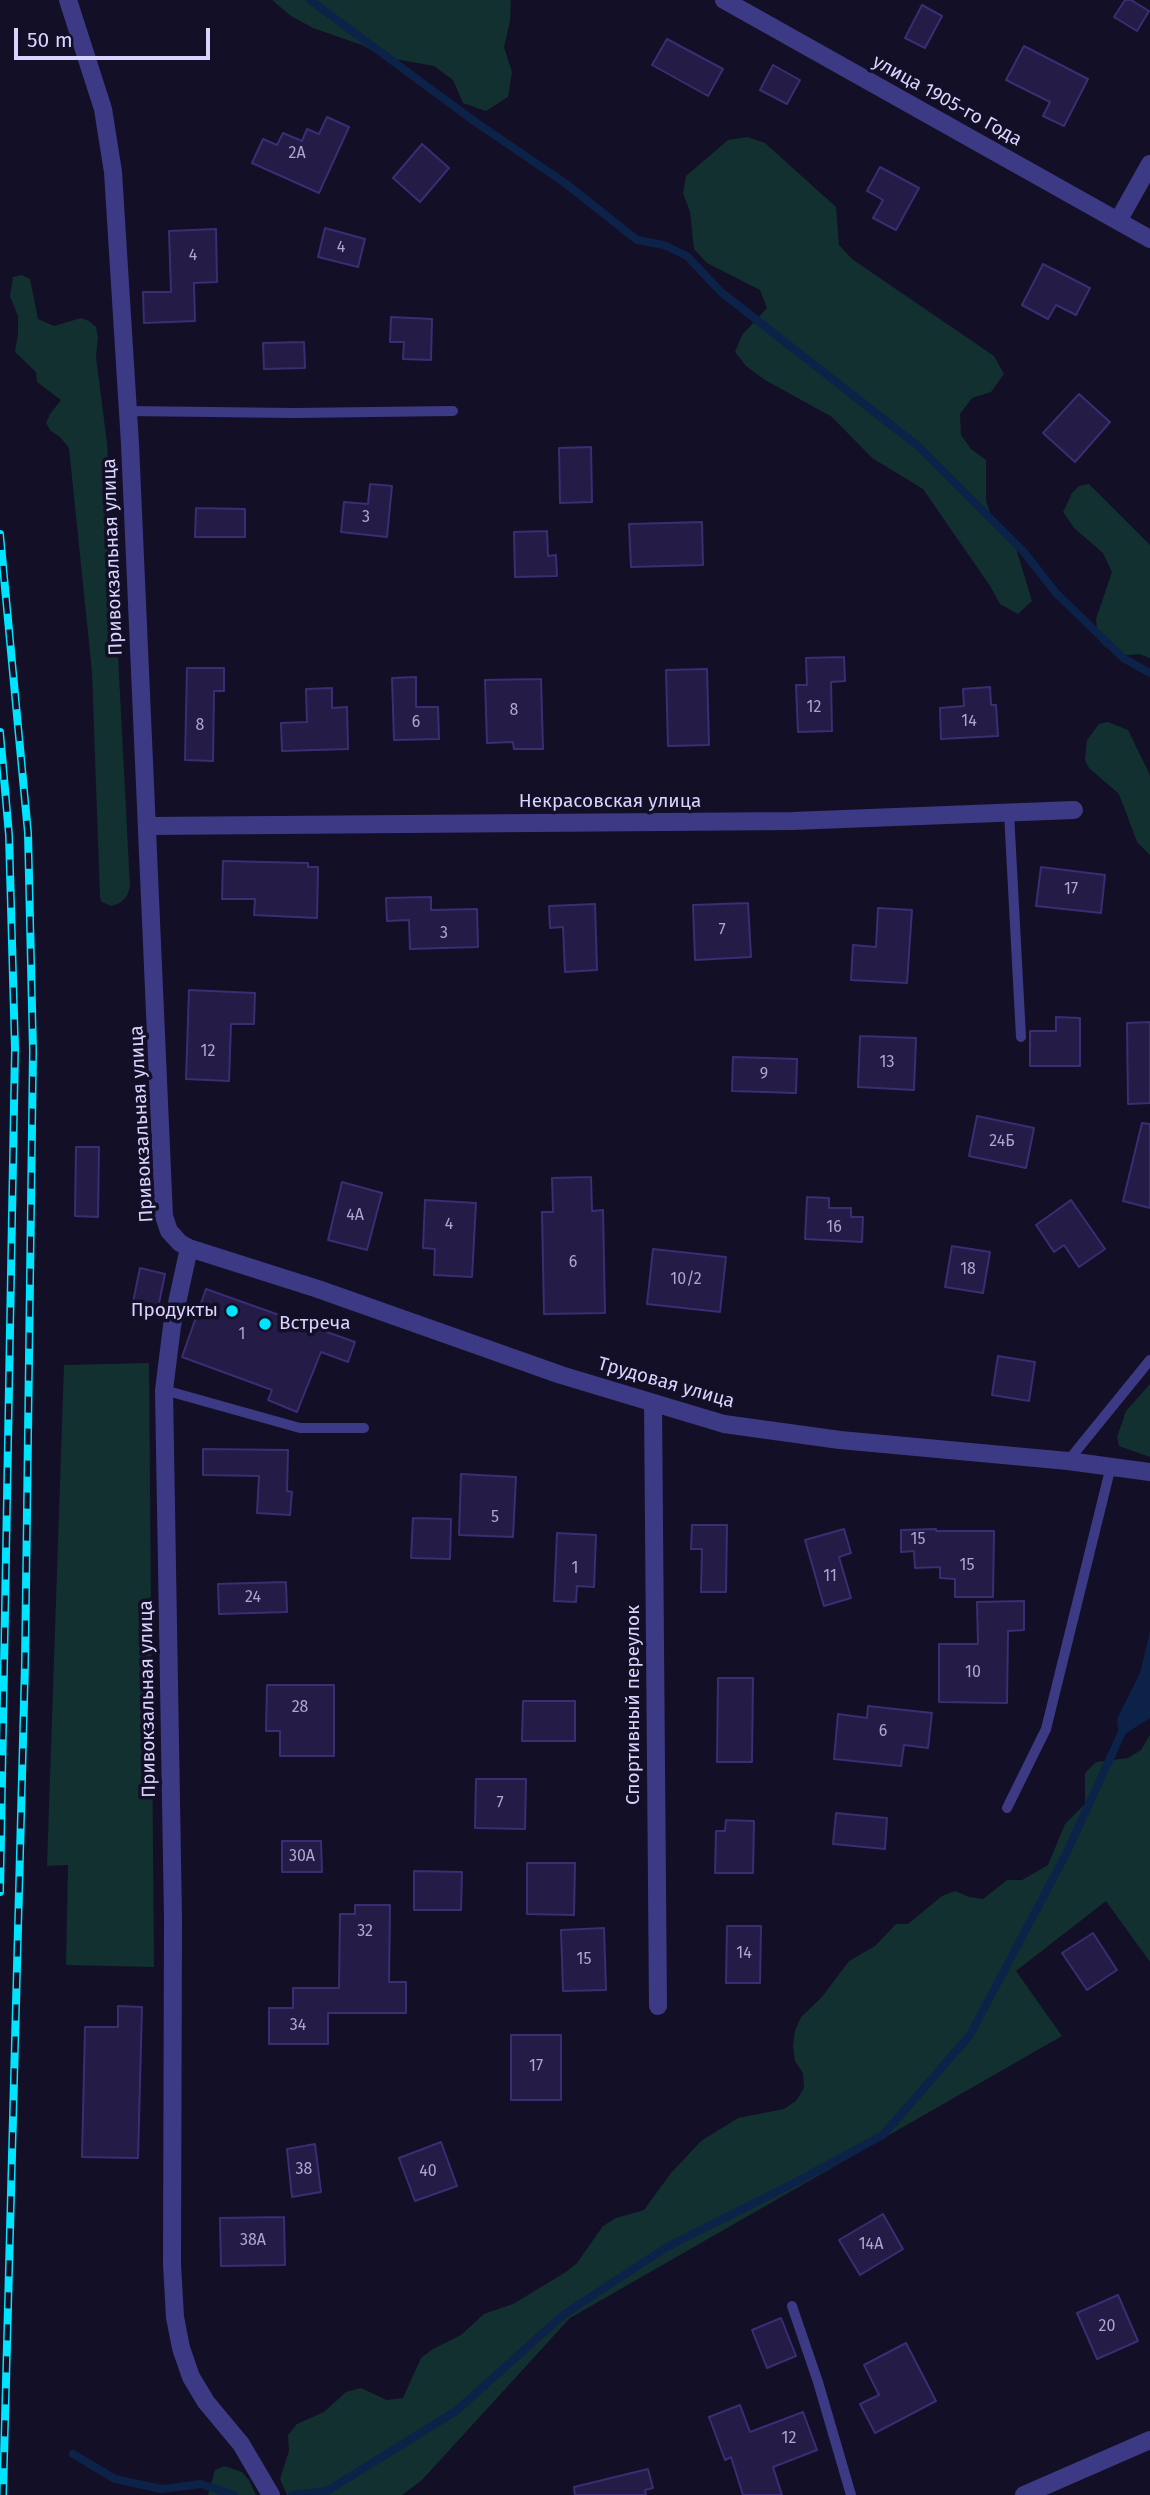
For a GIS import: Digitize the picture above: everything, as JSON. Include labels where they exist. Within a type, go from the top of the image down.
[{"type":"street","name":"Привокзальная улица","points":[[68,0],[103,109],[113,172],[127,411],[164,1216],[169,1231],[189,1248],[172,1326],[164,1390],[173,1918],[172,2264],[175,2318],[191,2377],[206,2402],[241,2444],[271,2495]]},
{"type":"street","name":"улица 1905-го Года","points":[[724,0],[1150,239]]},
{"type":"street","points":[[1118,221],[1150,164]]},
{"type":"street","name":"Некрасовская улица","points":[[147,826],[793,821],[1074,810]]},
{"type":"street","name":"Трудовая улица","points":[[189,1248],[318,1289],[561,1375],[724,1424],[814,1437],[1068,1461],[1150,1472]]},
{"type":"street","name":"Спортивный переулок","points":[[653,1403],[658,2006]]},
{"type":"street","points":[[1024,2495],[1150,2440]]},
{"type":"lane","points":[[127,411],[453,411]]},
{"type":"lane","points":[[1009,813],[1021,1037]]},
{"type":"lane","points":[[1068,1461],[1150,1360]]},
{"type":"lane","points":[[164,1390],[300,1428],[364,1428]]},
{"type":"lane","points":[[1007,1808],[1046,1728],[1111,1466]]},
{"type":"lane","points":[[792,2306],[818,2382],[851,2495]]},
{"type":"green space","points":[[272,0],[511,0],[510,21],[504,47],[512,72],[508,97],[486,111],[463,103],[453,80],[434,66],[384,57],[362,45],[313,28],[291,16]]},
{"type":"green space","points":[[747,137],[765,143],[836,207],[839,245],[852,259],[994,356],[1004,374],[991,392],[972,398],[960,414],[961,435],[971,449],[986,460],[986,500],[992,519],[1016,548],[1032,601],[1018,614],[1000,604],[923,489],[872,458],[832,417],[765,380],[746,366],[735,352],[742,335],[767,308],[760,290],[707,263],[694,249],[690,212],[683,193],[686,176],[728,140]]},
{"type":"green space","points":[[22,275],[30,279],[38,319],[54,326],[81,318],[96,327],[98,337],[96,357],[107,443],[130,887],[127,896],[120,903],[111,906],[102,902],[100,897],[92,672],[69,448],[46,423],[61,400],[37,382],[36,372],[15,352],[18,316],[10,296],[13,277]]},
{"type":"green space","points":[[1089,484],[1150,545],[1150,658],[1139,654],[1120,656],[1098,639],[1096,619],[1112,572],[1103,553],[1074,528],[1063,512],[1072,493],[1079,486]]},
{"type":"green space","points":[[1108,722],[1128,730],[1150,775],[1150,855],[1137,842],[1119,794],[1089,768],[1085,760],[1087,740],[1099,724]]},
{"type":"green space","points":[[149,1363],[154,1967],[66,1965],[68,1865],[47,1866],[64,1365]]},
{"type":"green space","points":[[1150,1384],[1150,1457],[1119,1446],[1117,1437],[1126,1411]]},
{"type":"green space","points":[[1150,1735],[1150,1962],[1106,1901],[1016,1971],[1062,2036],[570,2318],[422,2480],[402,2495],[287,2495],[280,2479],[289,2451],[288,2435],[297,2424],[324,2412],[346,2392],[361,2388],[387,2400],[403,2398],[421,2358],[461,2335],[484,2314],[513,2304],[566,2272],[577,2263],[603,2226],[616,2218],[644,2210],[671,2173],[701,2141],[738,2118],[784,2109],[796,2101],[804,2088],[803,2073],[795,2061],[795,2031],[801,2017],[822,1997],[849,1961],[875,1946],[896,1924],[908,1924],[942,1896],[955,1891],[983,1899],[1007,1880],[1022,1880],[1048,1865],[1065,1824],[1085,1804],[1085,1773],[1096,1762],[1128,1758],[1141,1750]]},
{"type":"green space","points":[[224,2466],[242,2472],[256,2495],[208,2495],[215,2470]]},
{"type":"water","points":[[1150,1631],[1150,1718],[1119,1738],[1117,1719],[1140,1673]]},
{"type":"building","points":[[1125,0],[1131,0],[1149,11],[1137,31],[1114,17]]},
{"type":"building","points":[[922,5],[942,16],[925,48],[905,38]]},
{"type":"building","points":[[667,39],[723,69],[708,96],[652,65]]},
{"type":"building","points":[[1024,46],[1088,79],[1064,126],[1043,116],[1050,102],[1006,80]]},
{"type":"building","points":[[773,65],[800,80],[787,104],[760,90]]},
{"type":"building","points":[[327,117],[349,127],[319,193],[252,163],[263,139],[277,145],[283,133],[302,141],[307,129],[319,134]]},
{"type":"building","points":[[422,144],[449,168],[420,202],[393,178]]},
{"type":"building","points":[[880,167],[919,188],[896,230],[873,218],[883,200],[867,191]]},
{"type":"building","points":[[325,228],[365,239],[358,267],[318,257]]},
{"type":"building","points":[[216,229],[217,282],[194,283],[195,321],[144,323],[143,292],[171,292],[169,231]]},
{"type":"building","points":[[1043,264],[1090,288],[1076,315],[1056,305],[1048,319],[1022,305]]},
{"type":"building","points":[[391,317],[432,319],[431,360],[403,359],[404,342],[390,342]]},
{"type":"building","points":[[304,342],[305,368],[264,369],[263,343]]},
{"type":"building","points":[[1079,394],[1110,422],[1075,462],[1043,433]]},
{"type":"building","points":[[591,447],[592,502],[560,503],[559,448]]},
{"type":"building","points":[[370,484],[392,486],[387,537],[341,532],[344,502],[368,504]]},
{"type":"building","points":[[196,508],[245,509],[245,537],[195,537]]},
{"type":"building","points":[[702,522],[703,565],[631,567],[629,524]]},
{"type":"building","points":[[547,531],[548,556],[556,555],[557,576],[515,577],[514,532]]},
{"type":"building","points":[[844,657],[845,681],[831,682],[832,731],[798,732],[796,685],[807,685],[806,658]]},
{"type":"building","points":[[187,668],[224,668],[224,691],[214,691],[213,761],[185,760]]},
{"type":"building","points":[[707,669],[709,745],[668,746],[666,670]]},
{"type":"building","points":[[416,677],[416,707],[438,707],[439,739],[394,740],[392,678]]},
{"type":"building","points":[[541,679],[543,749],[514,749],[513,742],[487,743],[485,680]]},
{"type":"building","points":[[990,687],[991,705],[996,705],[998,736],[941,739],[940,708],[964,706],[963,689]]},
{"type":"building","points":[[332,688],[332,708],[347,707],[348,749],[282,751],[281,723],[307,722],[306,689]]},
{"type":"building","points":[[223,861],[308,863],[308,867],[318,867],[317,918],[254,915],[255,899],[222,899]]},
{"type":"building","points":[[1041,867],[1105,875],[1101,913],[1036,906]]},
{"type":"building","points":[[431,897],[431,910],[477,909],[478,947],[410,949],[409,920],[387,921],[386,898]]},
{"type":"building","points":[[748,903],[751,957],[695,960],[693,905]]},
{"type":"building","points":[[595,904],[597,970],[565,972],[563,927],[550,928],[549,906]]},
{"type":"building","points":[[878,908],[912,910],[907,983],[851,980],[853,945],[876,947]]},
{"type":"building","points":[[189,990],[255,993],[254,1024],[231,1024],[229,1081],[186,1079]]},
{"type":"building","points":[[1056,1017],[1080,1018],[1080,1066],[1030,1066],[1030,1031],[1056,1031]]},
{"type":"building","points":[[1150,1022],[1150,1103],[1128,1104],[1127,1023]]},
{"type":"building","points":[[860,1036],[916,1038],[914,1090],[858,1087]]},
{"type":"building","points":[[733,1057],[797,1059],[796,1093],[732,1091]]},
{"type":"building","points":[[977,1116],[1034,1128],[1026,1168],[969,1156]]},
{"type":"building","points":[[1142,1123],[1150,1124],[1150,1208],[1123,1201]]},
{"type":"building","points":[[76,1147],[99,1147],[98,1217],[75,1216]]},
{"type":"building","points":[[591,1177],[592,1211],[603,1210],[605,1313],[544,1314],[542,1212],[553,1212],[552,1178]]},
{"type":"building","points":[[342,1182],[382,1193],[367,1250],[328,1240]]},
{"type":"building","points":[[807,1197],[829,1198],[829,1208],[851,1208],[851,1217],[863,1217],[862,1242],[805,1239]]},
{"type":"building","points":[[425,1200],[476,1203],[472,1277],[434,1275],[435,1249],[423,1248]]},
{"type":"building","points":[[1071,1200],[1105,1249],[1079,1267],[1064,1245],[1054,1252],[1036,1225]]},
{"type":"building","points":[[952,1246],[990,1252],[983,1293],[945,1287]]},
{"type":"building","points":[[653,1249],[726,1257],[720,1312],[647,1304]]},
{"type":"building","points":[[140,1268],[165,1274],[158,1308],[133,1302]]},
{"type":"building","points":[[206,1289],[355,1342],[348,1362],[321,1352],[297,1412],[268,1400],[272,1390],[182,1357]]},
{"type":"building","points":[[998,1356],[1035,1362],[1029,1401],[992,1395]]},
{"type":"building","points":[[203,1449],[288,1450],[287,1491],[292,1492],[290,1515],[257,1513],[259,1476],[203,1475]]},
{"type":"building","points":[[461,1474],[516,1477],[513,1537],[459,1535]]},
{"type":"building","points":[[413,1518],[451,1519],[450,1559],[411,1558]]},
{"type":"building","points":[[692,1525],[727,1525],[726,1592],[701,1592],[702,1549],[691,1549]]},
{"type":"building","points":[[844,1529],[851,1553],[839,1557],[851,1598],[824,1606],[805,1540]]},
{"type":"building","points":[[901,1530],[994,1531],[993,1597],[955,1597],[955,1579],[940,1578],[940,1567],[915,1568],[914,1551],[901,1552]]},
{"type":"building","points":[[557,1533],[596,1535],[594,1587],[577,1586],[576,1602],[554,1601]]},
{"type":"building","points":[[286,1582],[287,1612],[219,1614],[218,1584]]},
{"type":"building","points":[[1024,1601],[1024,1630],[1008,1631],[1007,1703],[939,1702],[939,1644],[978,1644],[977,1602]]},
{"type":"building","points":[[718,1678],[753,1678],[752,1762],[717,1762]]},
{"type":"building","points":[[267,1685],[334,1685],[334,1756],[280,1756],[280,1731],[266,1731]]},
{"type":"building","points":[[523,1701],[575,1701],[575,1741],[522,1741]]},
{"type":"building","points":[[868,1706],[932,1713],[928,1748],[904,1745],[901,1766],[834,1759],[838,1714],[867,1718]]},
{"type":"building","points":[[476,1779],[526,1779],[525,1829],[475,1828]]},
{"type":"building","points":[[836,1813],[887,1818],[885,1849],[833,1844]]},
{"type":"building","points":[[726,1820],[754,1821],[753,1873],[715,1873],[716,1831],[725,1831]]},
{"type":"building","points":[[282,1841],[321,1841],[322,1872],[282,1872]]},
{"type":"building","points":[[527,1863],[575,1863],[574,1915],[527,1914]]},
{"type":"building","points":[[414,1871],[462,1872],[461,1910],[414,1910]]},
{"type":"building","points":[[355,1905],[390,1905],[389,1982],[406,1982],[406,2013],[328,2013],[328,2044],[269,2044],[269,2008],[293,2008],[293,1988],[339,1988],[340,1914],[355,1914]]},
{"type":"building","points":[[727,1926],[761,1926],[760,1983],[726,1983]]},
{"type":"building","points":[[604,1928],[606,1990],[563,1991],[561,1930]]},
{"type":"building","points":[[1093,1933],[1117,1970],[1087,1990],[1062,1953]]},
{"type":"building","points":[[118,2006],[142,2007],[138,2158],[82,2157],[85,2027],[118,2027]]},
{"type":"building","points":[[511,2035],[561,2035],[561,2100],[511,2100]]},
{"type":"building","points":[[441,2142],[457,2186],[415,2201],[399,2158]]},
{"type":"building","points":[[315,2144],[321,2192],[292,2197],[287,2149]]},
{"type":"building","points":[[883,2214],[903,2249],[860,2275],[839,2240]]},
{"type":"building","points":[[284,2217],[285,2265],[221,2266],[220,2218]]},
{"type":"building","points":[[1118,2295],[1138,2341],[1097,2359],[1077,2313]]},
{"type":"building","points":[[781,2318],[796,2356],[767,2368],[752,2330]]},
{"type":"building","points":[[906,2343],[936,2401],[875,2433],[860,2404],[879,2395],[864,2365]]},
{"type":"building","points":[[740,2405],[750,2432],[803,2412],[817,2450],[773,2467],[782,2495],[743,2495],[731,2457],[725,2460],[709,2417]]},
{"type":"building","points":[[648,2469],[653,2488],[645,2490],[646,2495],[575,2495],[574,2487]]},
{"type":"waterway","points":[[310,0],[474,121],[565,183],[637,240],[664,245],[687,256],[721,292],[918,446],[1023,551],[1056,593],[1123,658],[1150,673]]},
{"type":"waterway","points":[[292,2495],[327,2491],[456,2411],[563,2315],[667,2247],[883,2135],[970,2035],[1066,1854],[1123,1730]]},
{"type":"waterway","points":[[73,2454],[115,2479],[162,2489],[201,2484],[234,2495]]},
{"type":"railway","points":[[0,534],[28,833],[33,1051],[25,1664],[3,2495]]},
{"type":"railway","points":[[0,732],[9,835],[15,1049],[0,1892]]},
{"type":"place","name":"Продукты","points":[[232,1311]]},
{"type":"place","name":"Встреча","points":[[265,1324]]}]
